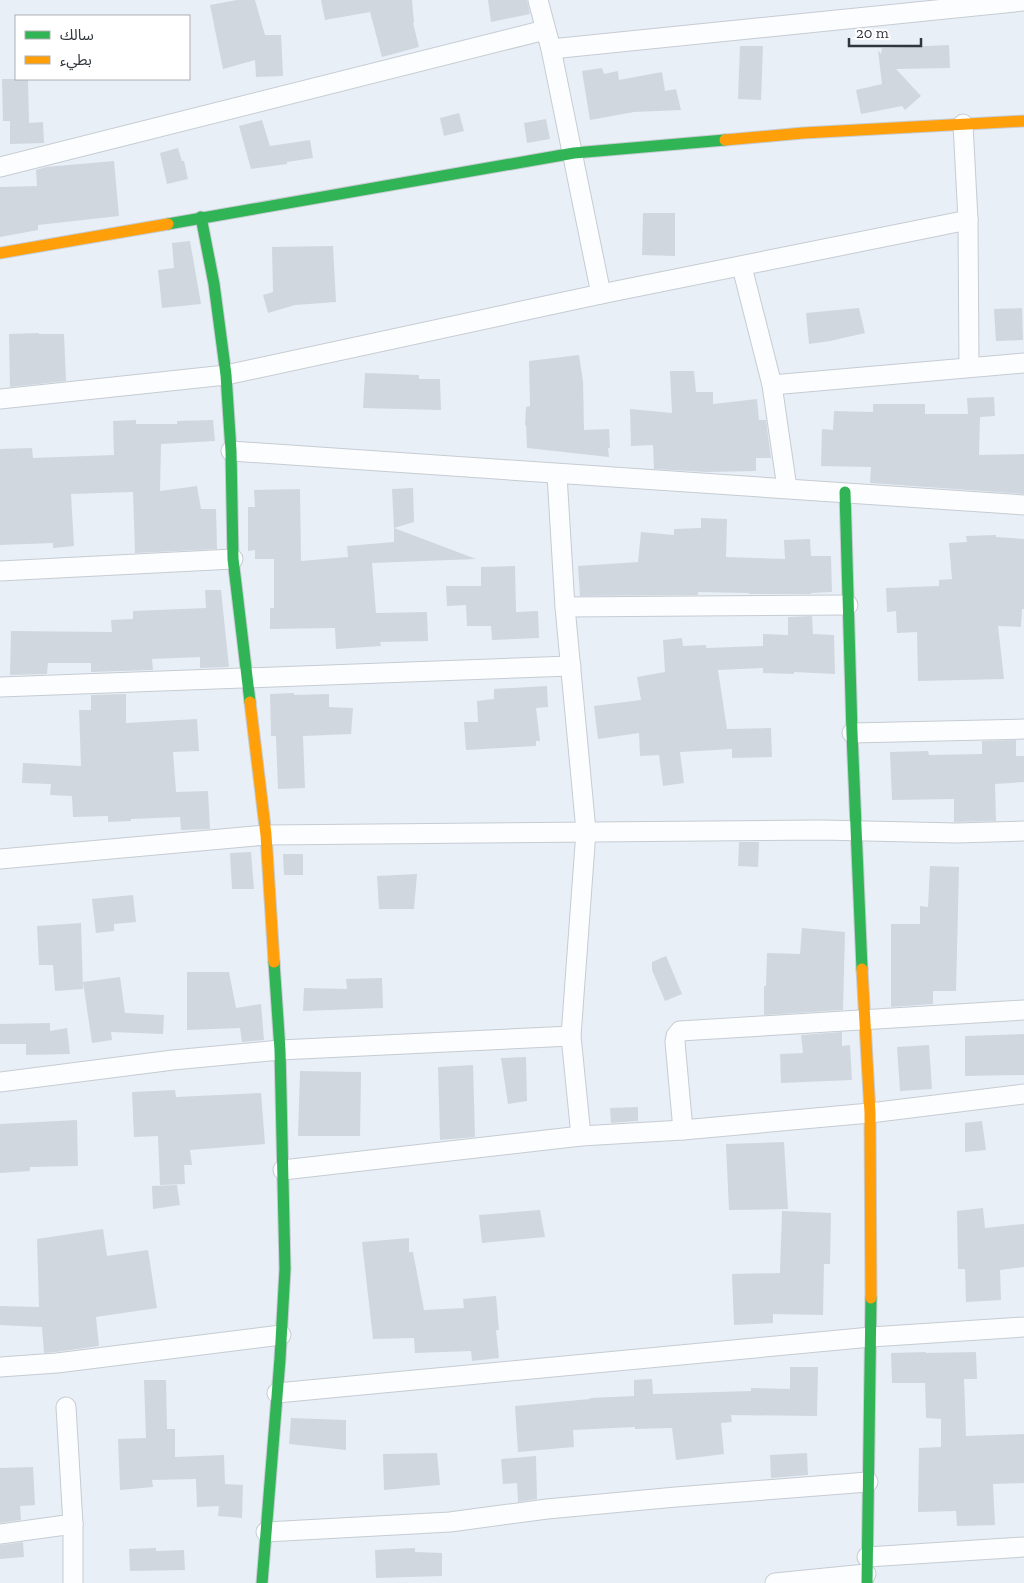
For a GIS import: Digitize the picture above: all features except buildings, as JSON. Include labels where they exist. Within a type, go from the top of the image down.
[{"type":"street","points":[[538,0],[574,153],[601,294]]},
{"type":"street","points":[[551,50],[986,2],[1024,1]]},
{"type":"street","points":[[0,167],[545,30]]},
{"type":"street","points":[[0,253],[574,153],[803,133],[1024,121]]},
{"type":"street","points":[[963,124],[968,220],[969,367]]},
{"type":"street","points":[[201,217],[214,284],[226,376],[231,451],[233,559],[266,835],[280,1050],[285,1268],[262,1583]]},
{"type":"street","points":[[0,399],[226,376],[601,294],[968,220]]},
{"type":"street","points":[[742,267],[772,385],[787,488]]},
{"type":"street","points":[[772,385],[1024,363]]},
{"type":"street","points":[[231,451],[557,475],[787,488],[1024,505]]},
{"type":"street","points":[[557,475],[565,607],[586,831],[571,1036],[581,1136]]},
{"type":"street","points":[[845,492],[852,733],[864,1021],[870,1113],[871,1337],[867,1571]]},
{"type":"street","points":[[0,571],[233,559]]},
{"type":"street","points":[[565,607],[848,605]]},
{"type":"street","points":[[0,686],[571,666]]},
{"type":"street","points":[[852,733],[1024,729]]},
{"type":"street","points":[[0,859],[266,835],[586,831],[821,830],[957,833],[1024,831]]},
{"type":"street","points":[[683,1130],[676,1042],[676,1036],[680,1031],[1024,1010]]},
{"type":"street","points":[[0,1082],[173,1060],[280,1050],[571,1036]]},
{"type":"street","points":[[283,1170],[581,1136],[683,1130],[870,1113],[1024,1094]]},
{"type":"street","points":[[277,1393],[871,1337],[1024,1327]]},
{"type":"street","points":[[0,1367],[57,1363],[281,1335]]},
{"type":"street","points":[[66,1407],[73,1524],[73,1583]]},
{"type":"street","points":[[266,1532],[450,1522],[557,1508],[868,1482]]},
{"type":"street","points":[[0,1534],[73,1524]]},
{"type":"street","points":[[775,1583],[1024,1547]]},
{"type":"traffic: fast","points":[[168,224],[574,153],[725,140]]},
{"type":"traffic: fast","points":[[201,217],[214,284],[226,375],[231,451],[233,559],[250,702]]},
{"type":"traffic: fast","points":[[845,492],[852,733],[862,969]]},
{"type":"traffic: fast","points":[[262,1583],[280,1359],[285,1269],[280,1050],[274,962]]},
{"type":"traffic: fast","points":[[867,1583],[871,1298]]},
{"type":"traffic: slow","points":[[725,140],[803,133],[1024,121]]},
{"type":"traffic: slow","points":[[0,253],[168,224]]},
{"type":"traffic: slow","points":[[250,702],[266,835],[274,962]]},
{"type":"traffic: slow","points":[[862,969],[870,1113],[871,1298]]}]
